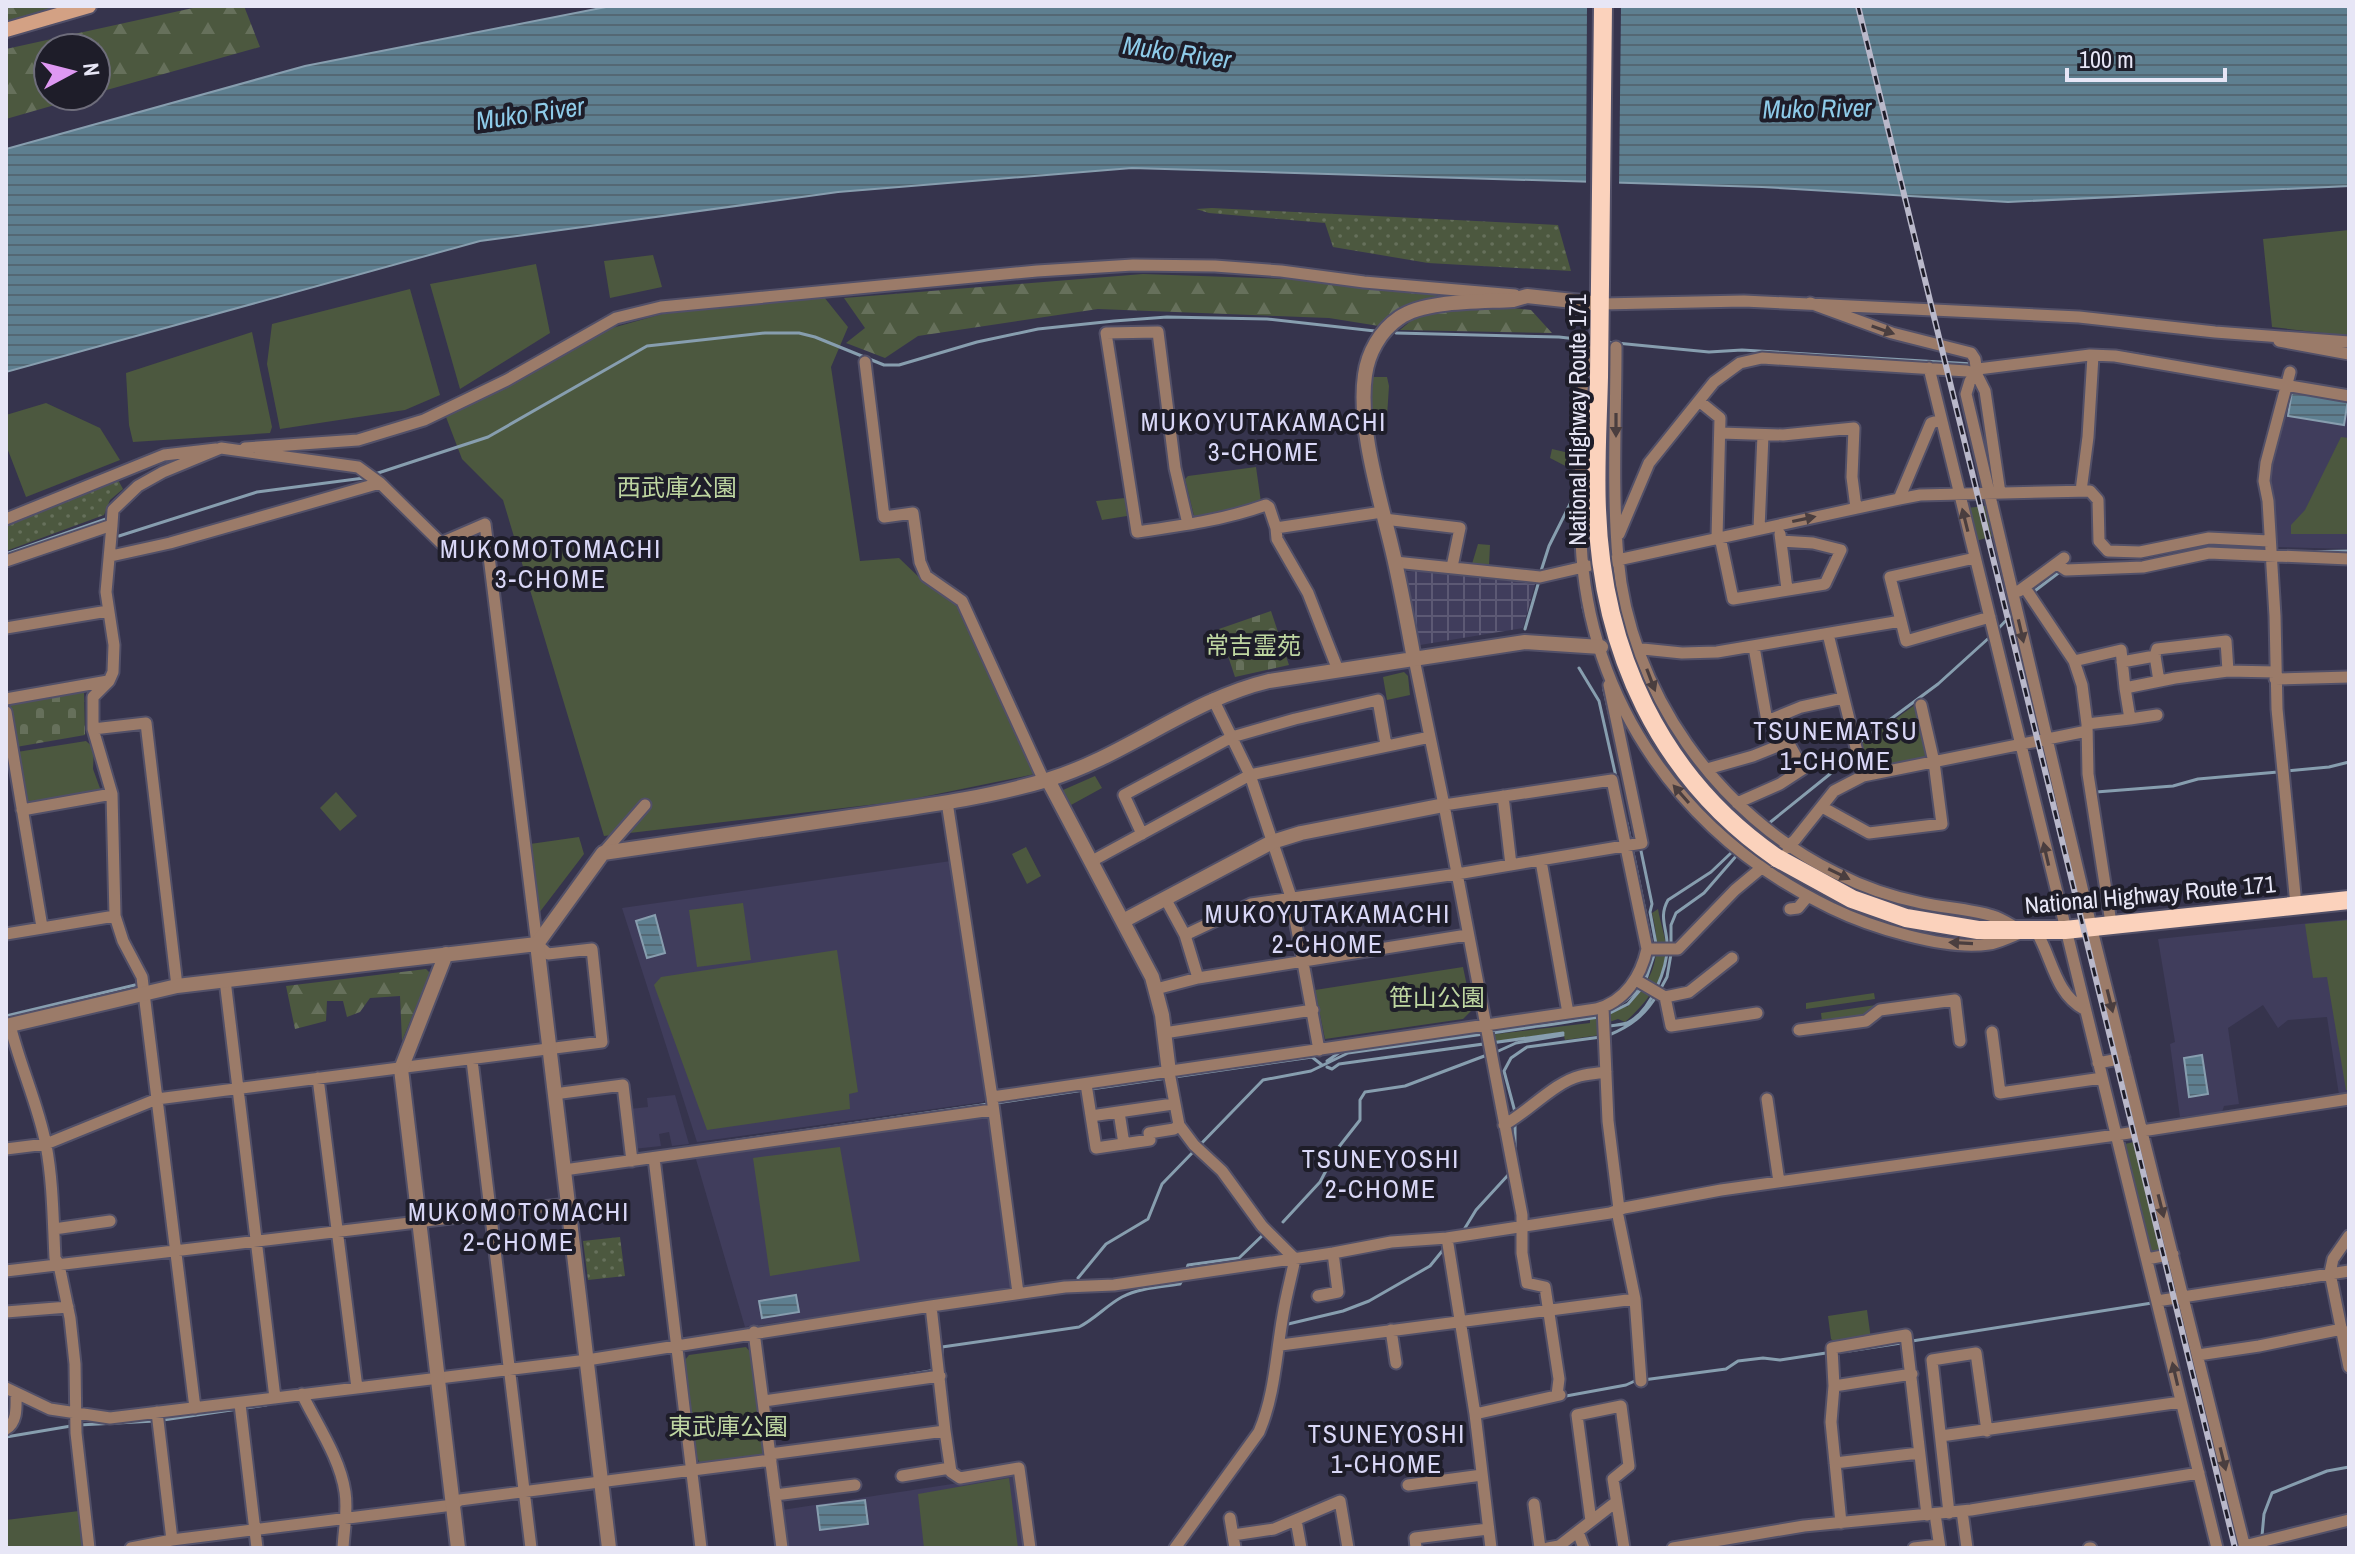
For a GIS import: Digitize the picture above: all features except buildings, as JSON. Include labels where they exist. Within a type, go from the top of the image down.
[{"type":"highway","name":"National Highway Route 171","points":[[1603,6],[1597,509],[1601,565],[1617,643],[1646,711],[1691,779],[1733,823],[1776,857],[1831,889],[1906,918],[1978,930],[2065,930],[2349,900]]},
{"type":"main road","points":[[6,30],[89,6]]},
{"type":"street","points":[[6,519],[164,455],[221,448],[358,440],[424,420],[507,380],[616,318],[661,307],[1037,271],[1133,265],[1215,266],[1527,296],[1810,303],[2079,317],[2349,342]]},
{"type":"street","points":[[1475,1414],[1559,1395],[1559,1379],[1545,1287],[1527,1283],[1512,1120],[1487,1041],[1444,805],[1383,516],[1365,416],[1364,378],[1375,344],[1398,318],[1420,309],[1527,296]]},
{"type":"street","points":[[1810,303],[1892,333],[1971,353],[1985,391],[1994,493],[2012,593],[2245,1547],[2349,1520]]},
{"type":"street","points":[[1188,524],[1175,468],[1158,332],[1106,333],[1137,532],[1188,524],[1239,515],[1266,505],[1269,507],[1277,539],[1308,593],[1338,670]]},
{"type":"street","points":[[2251,334],[2349,354]]},
{"type":"street","points":[[1585,347],[1581,483],[1583,568],[1592,617],[1611,679],[1630,721],[1669,780],[1750,861],[1776,857]]},
{"type":"street","points":[[1616,347],[1618,559],[1639,648],[1656,693],[1671,720],[1737,803],[1773,834],[1776,857],[1808,896],[1849,917],[1931,940],[1990,944],[2030,931],[2047,951],[2053,974],[2076,1005],[2084,1009]]},
{"type":"street","points":[[2081,491],[2093,356]]},
{"type":"street","points":[[1617,538],[1649,463],[1726,372],[1740,363],[1762,358],[1967,371],[2093,356],[2126,358],[2288,380],[2349,396]]},
{"type":"street","points":[[865,362],[884,517],[913,513],[920,562],[926,576],[962,601],[1046,780],[1152,977],[1179,1125],[1194,1145],[1222,1171],[1262,1226],[1295,1259]]},
{"type":"street","points":[[1929,368],[2215,1548]]},
{"type":"street","points":[[1977,368],[1966,394],[1994,493]]},
{"type":"street","points":[[2288,380],[2264,481],[2268,501],[2282,771],[2296,905]]},
{"type":"street","points":[[1699,401],[1720,418],[1719,538],[1733,599],[1825,584],[1841,550],[1813,543],[1781,541]]},
{"type":"street","points":[[1899,499],[1931,423],[1941,420]]},
{"type":"street","points":[[1721,433],[1763,435],[1854,428],[1852,477],[1856,508]]},
{"type":"street","points":[[1759,529],[1763,435]]},
{"type":"street","points":[[195,1408],[142,977],[123,941],[115,916],[112,794],[93,729],[93,697],[109,681],[113,672],[114,645],[106,592],[113,510],[138,486],[221,448],[358,467],[380,483],[441,543],[485,524],[609,1548]]},
{"type":"street","points":[[111,556],[170,543],[380,483]]},
{"type":"street","points":[[1395,562],[1540,577],[1899,499],[1958,493],[2090,491],[2098,500],[2099,541],[2108,551],[2140,552],[2209,538],[2269,541]]},
{"type":"street","points":[[1276,528],[1383,516],[1460,528],[1452,567]]},
{"type":"street","points":[[6,561],[112,525]]},
{"type":"street","points":[[1779,525],[1787,589]]},
{"type":"street","points":[[2012,593],[2028,593],[2062,564],[2143,567],[2209,553],[2349,559]]},
{"type":"street","points":[[1975,558],[1890,577],[1906,641],[1990,617]]},
{"type":"street","points":[[2028,593],[2074,661],[2082,685],[2088,774],[2111,923]]},
{"type":"street","points":[[6,628],[108,611]]},
{"type":"street","points":[[603,853],[947,802],[1046,780],[1119,751],[1213,699],[1269,681],[1536,641],[1699,653],[1754,647],[1901,621]]},
{"type":"street","points":[[1828,634],[1863,776]]},
{"type":"street","points":[[2159,681],[2155,656],[2157,649],[2226,641],[2228,671]]},
{"type":"street","points":[[1754,647],[1767,721],[1801,707],[1843,698]]},
{"type":"street","points":[[2074,661],[2121,650],[2130,719]]},
{"type":"street","points":[[2122,662],[2155,656]]},
{"type":"street","points":[[2125,688],[2228,671],[2349,677]]},
{"type":"street","points":[[1611,679],[1608,687],[1633,845]]},
{"type":"street","points":[[6,699],[109,681]]},
{"type":"street","points":[[1213,699],[1250,775],[1291,897],[1319,1050]]},
{"type":"street","points":[[1142,834],[1124,795],[1232,737],[1378,700],[1386,745]]},
{"type":"street","points":[[1822,807],[1869,833],[1942,824],[1934,762],[1921,705]]},
{"type":"street","points":[[6,712],[42,927]]},
{"type":"street","points":[[1750,1011],[1671,1026],[1650,988],[1643,966],[1659,949],[1776,857],[1834,791],[1863,776],[2157,715]]},
{"type":"street","points":[[93,729],[146,723],[177,986]]},
{"type":"street","points":[[1092,861],[1250,775],[1430,737]]},
{"type":"street","points":[[1707,769],[1788,742],[1803,769],[1780,784],[1737,803]]},
{"type":"street","points":[[1123,921],[1272,842],[1301,833],[1444,805],[1612,780],[1633,845],[1659,949]]},
{"type":"street","points":[[22,810],[112,794]]},
{"type":"street","points":[[1503,796],[1511,865]]},
{"type":"street","points":[[947,802],[1018,1293]]},
{"type":"street","points":[[89,1548],[75,1414],[75,1364],[68,1307],[55,1258],[46,1144],[8,1026],[177,986],[537,944],[603,853],[645,805]]},
{"type":"street","points":[[1185,935],[1251,904],[1633,845]]},
{"type":"street","points":[[1541,861],[1568,1013]]},
{"type":"street","points":[[1790,909],[1798,908],[1808,896]]},
{"type":"street","points":[[1165,898],[1185,935],[1198,978]]},
{"type":"street","points":[[6,934],[115,916]]},
{"type":"street","points":[[1156,989],[1198,978],[1467,935]]},
{"type":"street","points":[[6,1149],[46,1144],[157,1099],[602,1042],[592,949],[548,954],[537,944]]},
{"type":"street","points":[[446,954],[401,1069],[458,1548]]},
{"type":"street","points":[[992,1097],[1319,1050],[1487,1041],[1568,1013],[1604,1011],[1623,995],[1650,988],[1689,992],[1712,979],[1732,958]]},
{"type":"street","points":[[225,980],[275,1398]]},
{"type":"street","points":[[1799,1030],[1866,1021],[1880,1010],[1955,1000],[1960,1041]]},
{"type":"street","points":[[1164,1033],[1313,1010]]},
{"type":"street","points":[[1604,1011],[1608,1121],[1618,1210],[1635,1299],[1641,1381]]},
{"type":"street","points":[[1992,1032],[2000,1093],[2102,1078]]},
{"type":"street","points":[[2098,1063],[2124,1058]]},
{"type":"street","points":[[472,1060],[531,1548]]},
{"type":"street","points":[[1512,1120],[1577,1076],[1606,1072]]},
{"type":"street","points":[[318,1078],[357,1388]]},
{"type":"street","points":[[1086,1084],[1096,1148],[1150,1140],[1149,1133],[1174,1129],[1179,1125]]},
{"type":"street","points":[[554,1094],[623,1085],[632,1161]]},
{"type":"street","points":[[1767,1099],[1779,1182]]},
{"type":"street","points":[[11,1391],[50,1409],[110,1418],[439,1380],[676,1347],[754,1332],[1018,1293],[1114,1285],[1391,1242],[1447,1238],[1779,1182],[2349,1099]]},
{"type":"street","points":[[1091,1116],[1173,1104]]},
{"type":"street","points":[[564,1170],[992,1110]]},
{"type":"street","points":[[1119,1112],[1124,1144]]},
{"type":"street","points":[[654,1158],[701,1548]]},
{"type":"street","points":[[6,1271],[568,1204]]},
{"type":"street","points":[[54,1229],[110,1221]]},
{"type":"street","points":[[2349,1236],[2333,1259],[2330,1273],[2349,1367]]},
{"type":"street","points":[[1447,1238],[1475,1414],[1491,1548]]},
{"type":"street","points":[[1318,1296],[1338,1292],[1333,1253]]},
{"type":"street","points":[[2147,1259],[2173,1254]]},
{"type":"street","points":[[1175,1548],[1259,1432],[1281,1345],[1282,1318],[1295,1259]]},
{"type":"street","points":[[2157,1301],[2349,1271]]},
{"type":"street","points":[[1281,1345],[1635,1299]]},
{"type":"street","points":[[931,1306],[951,1472],[960,1478],[1019,1468],[1030,1548]]},
{"type":"street","points":[[6,1312],[68,1307]]},
{"type":"street","points":[[2198,1355],[2342,1329]]},
{"type":"street","points":[[1391,1330],[1396,1363]]},
{"type":"street","points":[[754,1332],[782,1548]]},
{"type":"street","points":[[1841,1523],[1831,1422],[1834,1386],[1832,1348],[1906,1335],[1919,1453],[1940,1546],[1914,1548]]},
{"type":"street","points":[[1949,1513],[1932,1360],[1976,1353],[1987,1431]]},
{"type":"street","points":[[1834,1386],[1912,1374]]},
{"type":"street","points":[[764,1401],[940,1376]]},
{"type":"street","points":[[6,1429],[15,1419],[11,1391]]},
{"type":"street","points":[[302,1394],[337,1464],[345,1492],[347,1518],[343,1548]]},
{"type":"street","points":[[1941,1436],[2181,1402]]},
{"type":"street","points":[[240,1404],[257,1548]]},
{"type":"street","points":[[1591,1521],[1577,1415],[1621,1406],[1629,1466],[1613,1479],[1624,1548]]},
{"type":"street","points":[[157,1412],[172,1540]]},
{"type":"street","points":[[131,1548],[172,1540],[453,1505],[460,1500],[692,1472],[945,1431]]},
{"type":"street","points":[[1835,1463],[1919,1453]]},
{"type":"street","points":[[902,1476],[950,1468]]},
{"type":"street","points":[[1673,1548],[1804,1526],[1949,1513],[2199,1473]]},
{"type":"street","points":[[1408,1485],[1482,1475]]},
{"type":"street","points":[[775,1495],[855,1485]]},
{"type":"street","points":[[1233,1535],[1274,1529],[1340,1501],[1348,1548]]},
{"type":"street","points":[[1548,1548],[1559,1546],[1616,1502]]},
{"type":"street","points":[[1534,1504],[1540,1548]]},
{"type":"street","points":[[1962,1511],[1967,1548]]},
{"type":"street","points":[[1230,1518],[1235,1548]]},
{"type":"street","points":[[1296,1520],[1301,1548]]},
{"type":"street","points":[[1416,1548],[1415,1538],[1488,1529]]},
{"type":"street","points":[[1578,1532],[1584,1548]]},
{"type":"street","points":[[1761,1535],[1763,1548]]},
{"type":"shaded area","points":[[2288,389],[2349,397],[2349,549],[2274,547],[2270,520],[2271,484],[2267,466]]},
{"type":"shaded area","points":[[1423,570],[1535,584],[1523,628],[1420,645],[1406,572]]},
{"type":"shaded area","points":[[951,861],[985,1100],[697,1142],[622,908]]},
{"type":"shaded area","points":[[2349,919],[2349,1094],[2339,1095],[2327,1017],[2288,1020],[2278,1028],[2263,1005],[2228,1028],[2239,1104],[2224,1106],[2222,1112],[2180,1117],[2170,1044],[2175,1042],[2158,939]]},
{"type":"shaded area","points":[[675,1095],[689,1144],[672,1146],[669,1132],[659,1134],[661,1146],[633,1149],[630,1109],[648,1107],[647,1098]]},
{"type":"shaded area","points":[[987,1116],[1015,1289],[745,1327],[695,1156]]},
{"type":"shaded area","points":[[1011,1475],[1017,1480],[1025,1548],[786,1548],[782,1510]]},
{"type":"green space","points":[[6,6],[74,6],[6,26]]},
{"type":"green space","points":[[202,6],[244,6],[260,47],[112,89],[112,32],[83,32]]},
{"type":"green space","points":[[32,43],[32,112],[6,119],[6,49]]},
{"type":"green space","points":[[1196,209],[1558,225],[1571,271],[1428,263],[1333,247],[1325,223],[1209,213]]},
{"type":"green space","points":[[2349,230],[2349,336],[2272,327],[2263,239]]},
{"type":"green space","points":[[653,255],[662,287],[610,298],[604,261]]},
{"type":"green space","points":[[536,264],[550,333],[460,389],[430,284]]},
{"type":"green space","points":[[1143,274],[1317,280],[1436,294],[1438,299],[1379,326],[1329,318],[1098,309],[918,336],[885,358],[846,343],[865,328],[844,298]]},
{"type":"green space","points":[[410,289],[440,395],[405,410],[280,429],[267,364],[272,324]]},
{"type":"green space","name":"西武庫公園","points":[[824,297],[848,327],[831,367],[860,561],[899,558],[924,582],[957,606],[1035,774],[903,801],[604,836],[503,500],[462,459],[446,417],[612,328],[662,314]]},
{"type":"green space","points":[[1504,307],[1531,310],[1552,333],[1400,330],[1419,314]]},
{"type":"green space","points":[[252,332],[272,427],[270,433],[133,442],[126,373]]},
{"type":"green space","points":[[1373,377],[1387,377],[1386,432],[1374,431],[1370,385]]},
{"type":"green space","points":[[46,403],[100,428],[120,460],[26,497],[6,445],[6,415]]},
{"type":"green space","points":[[2341,437],[2349,438],[2349,534],[2291,534],[2291,525],[2305,510]]},
{"type":"green space","points":[[1552,449],[1578,455],[1577,472],[1550,458]]},
{"type":"green space","points":[[1256,467],[1261,502],[1197,518],[1194,516],[1185,479],[1188,476]]},
{"type":"green space","points":[[118,480],[123,489],[110,500],[104,515],[6,551],[6,525]]},
{"type":"green space","points":[[1125,498],[1127,516],[1102,520],[1096,501]]},
{"type":"green space","points":[[1985,506],[1993,536],[1976,541],[1967,508]]},
{"type":"green space","points":[[1478,544],[1490,545],[1489,566],[1472,564]]},
{"type":"green space","name":"常吉霊苑","points":[[1271,611],[1289,665],[1235,677],[1219,629]]},
{"type":"green space","points":[[1404,672],[1408,676],[1410,695],[1387,700],[1383,677]]},
{"type":"green space","points":[[80,691],[84,693],[85,735],[16,747],[10,707],[12,702]]},
{"type":"green space","points":[[1916,704],[1928,753],[1923,758],[1872,770],[1865,765],[1861,744]]},
{"type":"green space","points":[[86,741],[94,748],[93,769],[101,791],[25,805],[17,752]]},
{"type":"green space","points":[[1095,776],[1102,788],[1071,805],[1063,790]]},
{"type":"green space","points":[[336,792],[357,816],[340,831],[320,808]]},
{"type":"green space","points":[[579,837],[584,854],[539,913],[530,844]]},
{"type":"green space","points":[[1026,847],[1041,876],[1027,884],[1012,854]]},
{"type":"green space","points":[[743,903],[751,960],[697,967],[689,910]]},
{"type":"green space","points":[[1658,909],[1666,947],[1663,969],[1648,998],[1625,1022],[1618,1019],[1601,1025],[1600,1035],[1565,1040],[1563,1032],[1490,1042],[1489,1035],[1590,1023],[1590,1019],[1625,1005],[1627,1007],[1645,985],[1654,964],[1656,941],[1652,913]]},
{"type":"green space","points":[[2349,920],[2349,1090],[2346,1090],[2327,977],[2313,978],[2305,924]]},
{"type":"green space","points":[[837,950],[858,1092],[849,1094],[850,1109],[707,1130],[654,985],[661,977]]},
{"type":"green space","name":"笹山公園","points":[[1463,967],[1472,1010],[1463,1019],[1325,1039],[1315,990]]},
{"type":"green space","points":[[426,969],[430,973],[402,1041],[400,996],[370,998],[360,1012],[347,1017],[343,1001],[327,1001],[326,1021],[295,1029],[286,986]]},
{"type":"green space","points":[[1874,993],[1875,999],[1806,1009],[1806,1003]]},
{"type":"green space","points":[[1876,1005],[1876,1009],[1865,1017],[1822,1022],[1821,1013]]},
{"type":"green space","points":[[2143,1140],[2170,1249],[2148,1255],[2120,1145]]},
{"type":"green space","points":[[840,1147],[860,1261],[770,1276],[753,1158]]},
{"type":"green space","points":[[620,1237],[625,1276],[588,1280],[583,1241]]},
{"type":"green space","points":[[1867,1310],[1871,1339],[1837,1344],[1831,1339],[1828,1316]]},
{"type":"green space","name":"東武庫公園","points":[[746,1347],[752,1354],[767,1454],[701,1465],[697,1458],[685,1360],[689,1355]]},
{"type":"green space","points":[[1009,1478],[1018,1548],[924,1548],[918,1494]]},
{"type":"green space","points":[[79,1511],[83,1548],[7,1548],[6,1520]]},
{"type":"water","name":"Muko River","points":[[611,6],[2349,6],[2349,186],[2008,202],[1762,187],[1132,168],[838,192],[480,241],[6,372],[6,149],[305,66]]},
{"type":"water","points":[[2292,391],[2348,400],[2344,425],[2288,416]]},
{"type":"water","points":[[655,915],[665,953],[647,958],[636,921]]},
{"type":"water","points":[[2202,1055],[2208,1094],[2189,1097],[2184,1058]]},
{"type":"water","points":[[796,1295],[799,1312],[762,1318],[759,1301]]},
{"type":"water","points":[[865,1500],[868,1524],[820,1530],[817,1506]]},
{"type":"pier","points":[[1587,6],[1621,6],[1619,187],[1586,187]]},
{"type":"waterway","points":[[375,474],[488,437],[647,346],[765,333],[799,333],[884,365],[899,365],[977,342],[1038,329],[1167,317],[1267,319],[1375,331]]},
{"type":"waterway","points":[[1396,333],[1559,337],[1594,341]]},
{"type":"waterway","points":[[1606,342],[1709,352],[1742,350],[1973,364]]},
{"type":"waterway","points":[[2124,352],[2148,356]]},
{"type":"waterway","points":[[119,536],[257,492],[364,478]]},
{"type":"waterway","points":[[1541,571],[1549,546],[1575,494]]},
{"type":"waterway","points":[[6,554],[106,519]]},
{"type":"waterway","points":[[2301,552],[2349,551]]},
{"type":"waterway","points":[[2067,566],[2083,564]]},
{"type":"waterway","points":[[2032,593],[2061,571]]},
{"type":"waterway","points":[[1525,629],[1539,581]]},
{"type":"waterway","points":[[1583,607],[1591,639]]},
{"type":"waterway","points":[[1996,631],[2013,613]]},
{"type":"waterway","points":[[1857,744],[1938,684],[1991,636]]},
{"type":"waterway","points":[[1579,668],[1599,701],[1616,777]]},
{"type":"waterway","points":[[1604,690],[1613,730]]},
{"type":"waterway","points":[[1768,824],[1830,774],[1851,748]]},
{"type":"waterway","points":[[2286,771],[2349,762]]},
{"type":"waterway","points":[[2096,792],[2173,786],[2198,779],[2278,772]]},
{"type":"waterway","points":[[1627,823],[1652,945]]},
{"type":"waterway","points":[[1640,846],[1652,904],[1650,912],[1656,944]]},
{"type":"waterway","points":[[1609,1026],[1625,1024],[1636,1017],[1657,987],[1667,952],[1663,916],[1668,900],[1711,872],[1731,853]]},
{"type":"waterway","points":[[1671,947],[1671,925],[1676,913],[1704,893],[1737,855]]},
{"type":"waterway","points":[[1643,979],[1651,952]]},
{"type":"waterway","points":[[1645,982],[1655,952]]},
{"type":"waterway","points":[[1661,988],[1667,977],[1671,954]]},
{"type":"waterway","points":[[6,1016],[135,985]]},
{"type":"waterway","points":[[1491,1031],[1550,1025],[1593,1016],[1627,999],[1639,986]]},
{"type":"waterway","points":[[1606,1015],[1628,1004],[1641,989]]},
{"type":"waterway","points":[[1609,1035],[1637,1019],[1657,995]]},
{"type":"waterway","points":[[1492,1033],[1599,1017]]},
{"type":"waterway","points":[[1427,1040],[1483,1032]]},
{"type":"waterway","points":[[1327,1067],[1332,1069],[1339,1064],[1563,1033]]},
{"type":"waterway","points":[[1078,1278],[1106,1244],[1148,1219],[1162,1184],[1263,1080],[1311,1071],[1348,1053],[1484,1034]]},
{"type":"waterway","points":[[1494,1053],[1516,1043],[1563,1035]]},
{"type":"waterway","points":[[1515,1112],[1504,1071],[1511,1058],[1527,1047],[1601,1037]]},
{"type":"waterway","points":[[1327,1061],[1340,1052],[1376,1047]]},
{"type":"waterway","points":[[1283,1222],[1320,1182],[1338,1148],[1360,1120],[1360,1100],[1365,1092],[1405,1086],[1487,1055]]},
{"type":"waterway","points":[[1174,1077],[1312,1057],[1322,1065]]},
{"type":"waterway","points":[[1091,1089],[1167,1078]]},
{"type":"waterway","points":[[996,1103],[1084,1090]]},
{"type":"waterway","points":[[711,1144],[989,1104]]},
{"type":"waterway","points":[[1515,1124],[1515,1147]]},
{"type":"waterway","points":[[1465,1228],[1476,1210],[1509,1174]]},
{"type":"waterway","points":[[1186,1271],[1188,1265],[1239,1258],[1264,1234]]},
{"type":"waterway","points":[[1284,1325],[1343,1311],[1369,1301],[1430,1266],[1443,1250]]},
{"type":"waterway","points":[[942,1357],[942,1347],[1079,1327],[1122,1297],[1180,1284],[1183,1278]]},
{"type":"waterway","points":[[2215,1297],[2310,1283]]},
{"type":"waterway","points":[[1912,1341],[2152,1303]]},
{"type":"waterway","points":[[1849,1351],[1901,1343]]},
{"type":"waterway","points":[[1643,1380],[1726,1369],[1738,1361],[1763,1358],[1780,1360],[1826,1353]]},
{"type":"waterway","points":[[900,1376],[936,1370]]},
{"type":"waterway","points":[[1566,1396],[1626,1385],[1637,1380]]},
{"type":"waterway","points":[[246,1408],[266,1405]]},
{"type":"waterway","points":[[163,1420],[238,1409]]},
{"type":"waterway","points":[[79,1425],[155,1421]]},
{"type":"waterway","points":[[6,1437],[71,1426]]},
{"type":"waterway","points":[[2262,1536],[2264,1514],[2272,1493],[2327,1471],[2349,1467]]},
{"type":"railway","points":[[1858,6],[2235,1548]]},
{"type":"district","name":"MUKOYUTAKAMACHI 3-CHOME","points":[[1264,436]]},
{"type":"district","name":"MUKOMOTOMACHI 3-CHOME","points":[[551,563]]},
{"type":"district","name":"TSUNEMATSU 1-CHOME","points":[[1836,745]]},
{"type":"district","name":"MUKOYUTAKAMACHI 2-CHOME","points":[[1328,928]]},
{"type":"district","name":"TSUNEYOSHI 2-CHOME","points":[[1381,1173]]},
{"type":"district","name":"MUKOMOTOMACHI 2-CHOME","points":[[519,1226]]},
{"type":"district","name":"TSUNEYOSHI 1-CHOME","points":[[1387,1448]]}]
